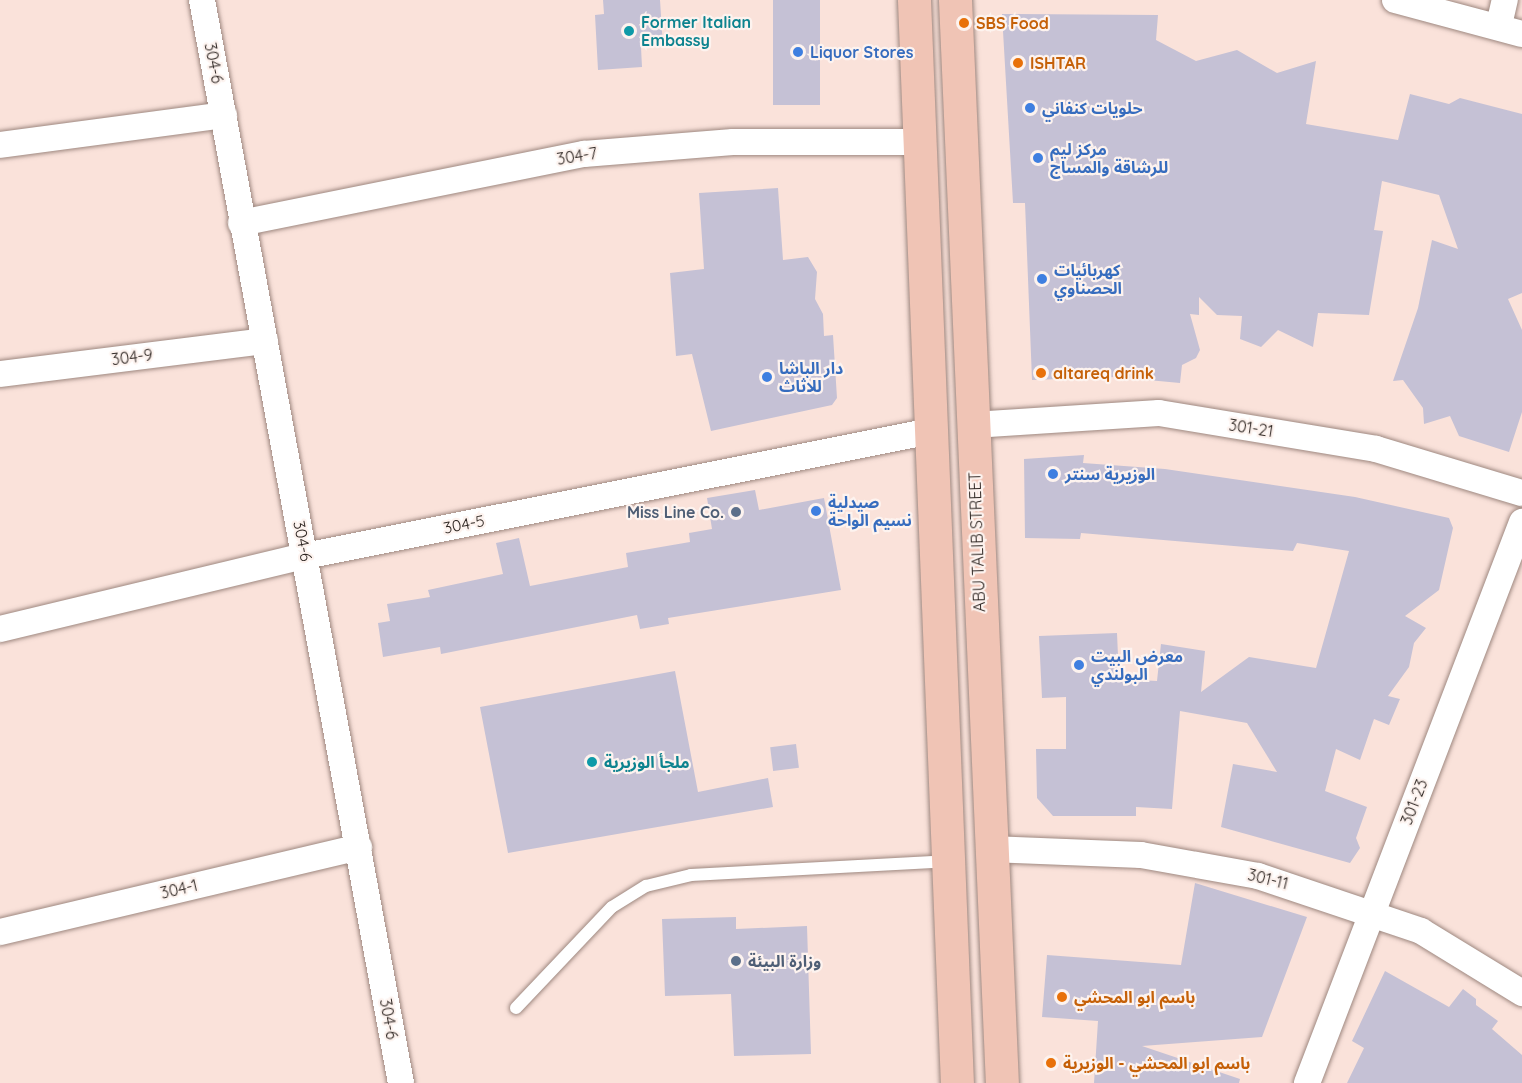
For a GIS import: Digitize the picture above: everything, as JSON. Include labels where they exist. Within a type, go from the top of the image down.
[{"type":"main road","points":[[914,0],[957,1083]]},
{"type":"main road","name":"ABU TALIB STREET","points":[[955,0],[990,849],[1002,1083]]},
{"type":"street","name":"304-6","points":[[202,0],[224,115],[241,223],[359,847],[400,1083]]},
{"type":"street","points":[[1395,0],[1511,30],[1505,0]]},
{"type":"street","points":[[0,145],[224,115]]},
{"type":"street","name":"304-7","points":[[241,223],[584,154],[733,142],[919,142]]},
{"type":"street","name":"304-9","points":[[0,374],[265,341]]},
{"type":"street","name":"301-21","points":[[973,425],[1159,413],[1376,449],[1522,493]]},
{"type":"street","name":"304-5","points":[[0,629],[305,556],[931,431]]},
{"type":"street","name":"301-23","points":[[1307,1083],[1522,522]]},
{"type":"street","name":"304-1","points":[[0,932],[359,847]]},
{"type":"street","name":"301-11","points":[[990,849],[1082,850],[1200,864],[1371,911],[1422,931],[1522,993]]},
{"type":"lane","points":[[516,1008],[612,907],[646,886],[691,875],[948,861]]},
{"type":"building","name":"Former Italian Embassy","points":[[603,0],[660,0],[663,46],[641,47],[642,67],[598,70],[595,15],[604,14]]},
{"type":"building","name":"Liquor Stores","points":[[773,0],[820,0],[820,105],[773,105]]},
{"type":"building","points":[[1002,14],[1158,15],[1156,40],[1196,61],[1237,50],[1277,73],[1316,61],[1306,124],[1398,140],[1410,94],[1449,104],[1460,98],[1522,114],[1522,293],[1508,299],[1522,330],[1522,412],[1509,452],[1459,436],[1450,416],[1424,424],[1423,408],[1403,380],[1393,381],[1418,308],[1432,240],[1458,249],[1439,195],[1382,181],[1374,230],[1383,231],[1369,315],[1318,313],[1313,347],[1278,330],[1261,347],[1240,339],[1242,316],[1217,315],[1199,297],[1199,315],[1190,314],[1200,350],[1196,358],[1182,365],[1180,383],[1116,377],[1032,380],[1025,203],[1013,203]]},
{"type":"building","points":[[778,188],[783,260],[808,257],[817,272],[815,299],[823,314],[824,336],[833,335],[837,398],[832,405],[711,431],[692,354],[676,356],[670,273],[704,269],[699,193]]},
{"type":"building","points":[[1084,455],[1083,463],[1165,469],[1355,497],[1449,518],[1453,528],[1439,590],[1405,616],[1426,628],[1414,643],[1409,667],[1388,696],[1400,699],[1389,725],[1374,719],[1360,760],[1336,749],[1325,791],[1367,807],[1356,838],[1360,848],[1350,863],[1221,827],[1233,764],[1277,772],[1247,723],[1180,711],[1172,809],[1136,807],[1136,816],[1053,816],[1037,798],[1036,749],[1066,749],[1066,697],[1042,698],[1039,636],[1117,633],[1119,679],[1157,681],[1161,644],[1205,651],[1201,692],[1249,657],[1316,668],[1349,551],[1297,543],[1293,551],[1081,533],[1080,539],[1025,538],[1024,459]]},
{"type":"building","points":[[755,490],[759,510],[824,498],[841,590],[668,618],[669,624],[640,629],[637,615],[441,654],[440,647],[383,657],[378,623],[390,621],[387,604],[430,597],[428,590],[503,574],[496,543],[519,538],[530,586],[628,567],[626,553],[690,542],[689,533],[712,529],[707,498]]},
{"type":"building","name":"ملجأ الوزيرية","points":[[675,671],[698,792],[768,778],[773,807],[508,853],[480,707]]},
{"type":"building","points":[[796,744],[799,768],[773,771],[770,747]]},
{"type":"building","points":[[1195,883],[1307,917],[1262,1037],[1142,1046],[1240,1079],[1239,1083],[1094,1083],[1098,1021],[1042,1017],[1047,955],[1181,965]]},
{"type":"building","name":"وزارة البيئة","points":[[736,917],[736,929],[807,926],[811,1054],[734,1056],[731,994],[665,996],[662,919]]},
{"type":"building","points":[[1385,971],[1449,1007],[1463,989],[1476,999],[1476,1005],[1498,1021],[1492,1029],[1522,1055],[1522,1083],[1347,1083],[1364,1048],[1352,1041]]},
{"type":"place","name":"SBS Food","points":[[964,23]]},
{"type":"place","name":"Former Italian Embassy","points":[[629,31]]},
{"type":"place","name":"Liquor Stores","points":[[798,52]]},
{"type":"place","name":"ISHTAR","points":[[1018,63]]},
{"type":"place","name":"حلويات كنفاني","points":[[1030,108]]},
{"type":"place","name":"مركز ليم للرشاقة والمساج","points":[[1038,158]]},
{"type":"place","name":"كهربائيات الحصناوي","points":[[1042,279]]},
{"type":"place","name":"altareq drink","points":[[1041,373]]},
{"type":"place","name":"دار الباشا للاثاث","points":[[767,377]]},
{"type":"place","name":"الوزيرية سنتر","points":[[1053,474]]},
{"type":"place","name":"صيدلية نسيم الواحة","points":[[816,511]]},
{"type":"place","name":"Miss Line Co.","points":[[736,512]]},
{"type":"place","name":"معرض البيت البولندي","points":[[1079,665]]},
{"type":"place","name":"ملجأ الوزيرية","points":[[592,762]]},
{"type":"place","name":"وزارة البيئة","points":[[736,961]]},
{"type":"place","name":"باسم ابو المحشي","points":[[1062,997]]},
{"type":"place","name":"باسم ابو المحشي - الوزيرية","points":[[1051,1063]]}]
